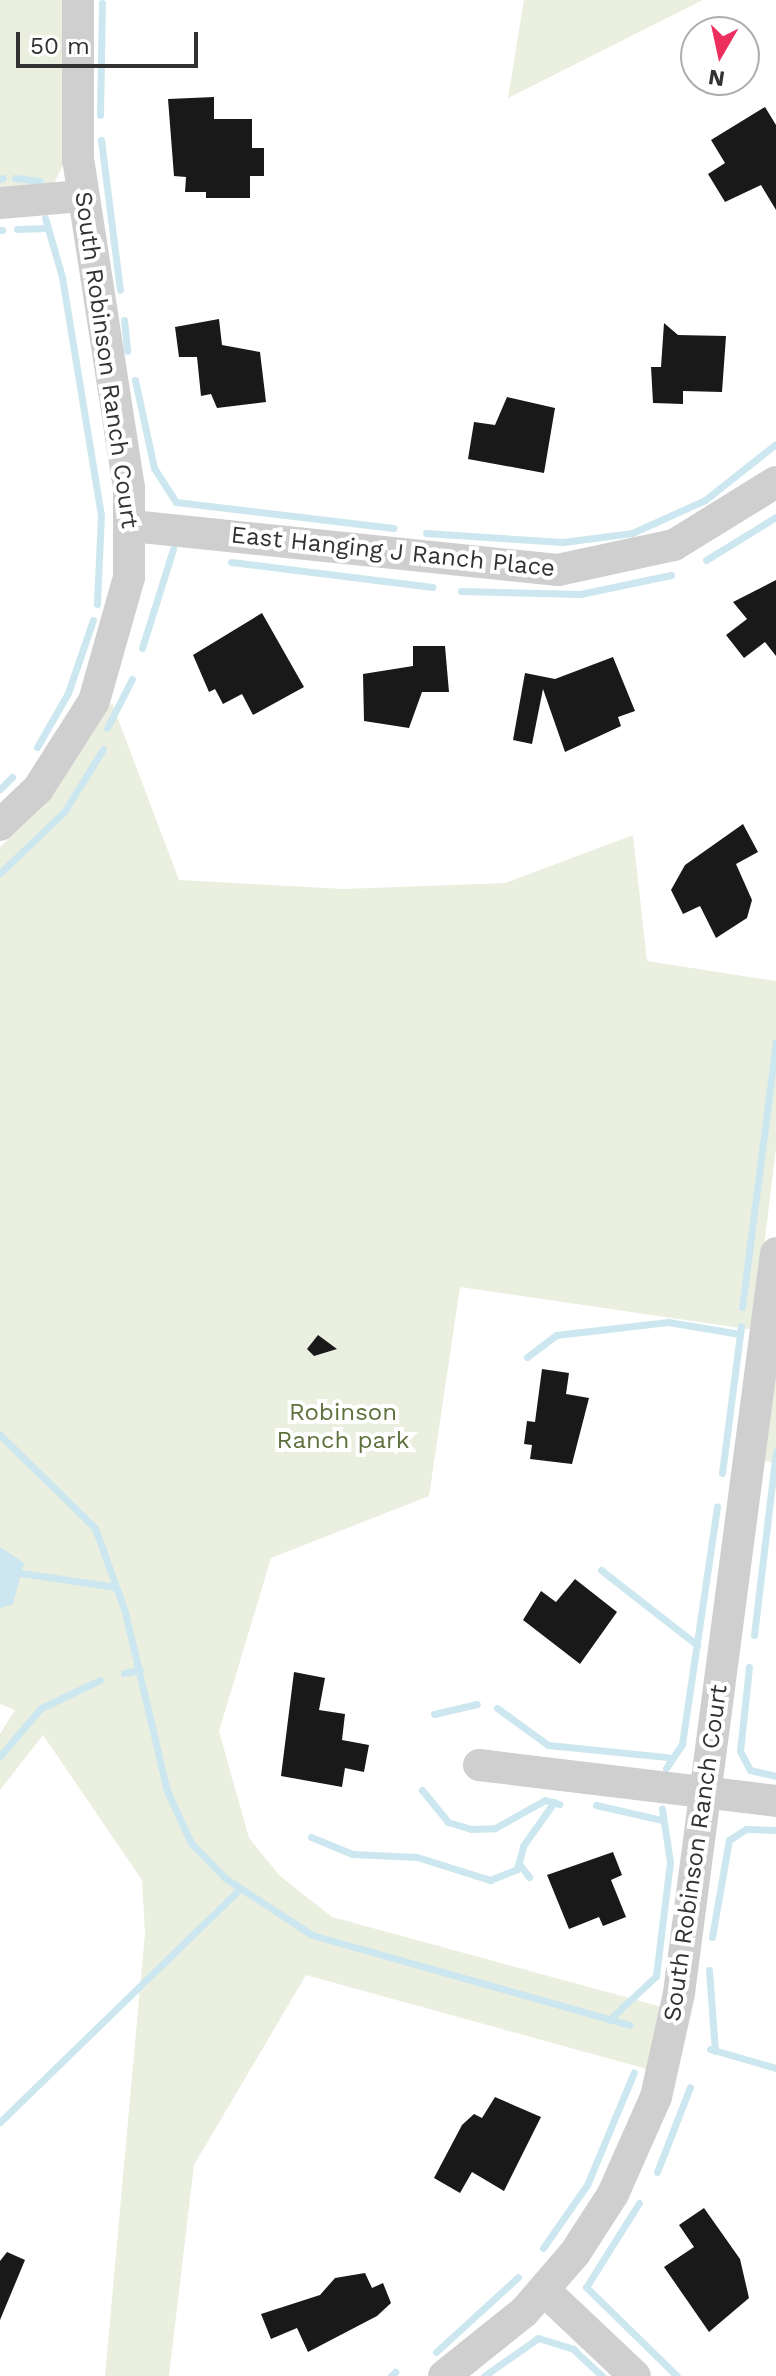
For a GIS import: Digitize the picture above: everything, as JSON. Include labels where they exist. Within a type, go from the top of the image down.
[{"type":"street","name":"South Robinson Ranch Court","points":[[0,825],[52,771],[100,687],[125,605],[132,526],[82,196],[78,0]]},
{"type":"street","points":[[0,203],[82,196]]},
{"type":"street","name":"East Hanging J Ranch Place","points":[[132,526],[558,570],[674,545],[776,482]]},
{"type":"street","name":"South Robinson Ranch Court","points":[[444,2376],[544,2290],[613,2194],[656,2097],[679,1993],[776,1253]]},
{"type":"street","points":[[479,1765],[776,1801]]},
{"type":"street","points":[[544,2290],[635,2376]]},
{"type":"green space","points":[[0,0],[66,0],[64,163],[54,183],[0,189]]},
{"type":"green space","points":[[524,0],[703,0],[508,98]]},
{"type":"green space","name":"Robinson Ranch park","points":[[112,703],[179,880],[344,889],[505,883],[633,835],[647,961],[776,981],[776,1148],[754,1330],[460,1287],[429,1496],[271,1558],[219,1731],[249,1838],[280,1876],[332,1917],[662,2007],[647,2069],[306,1975],[194,2165],[169,2376],[105,2376],[145,1933],[142,1880],[43,1735],[0,1790],[0,1734],[15,1710],[0,1704],[0,847],[34,815]]},
{"type":"green space","points":[[776,1364],[776,1463],[764,1461]]},
{"type":"water","points":[[0,1547],[24,1563],[13,1604],[0,1608]]},
{"type":"building","points":[[214,97],[214,119],[252,119],[252,148],[264,148],[264,176],[250,176],[250,198],[206,198],[206,192],[185,192],[186,177],[174,176],[168,99]]},
{"type":"building","points":[[765,107],[776,125],[776,210],[761,185],[725,202],[708,174],[725,163],[711,140]]},
{"type":"building","points":[[219,319],[222,345],[260,352],[266,402],[217,408],[211,394],[201,396],[197,357],[179,357],[175,327]]},
{"type":"building","points":[[664,323],[678,335],[726,336],[722,392],[683,391],[683,404],[653,403],[651,367],[661,367]]},
{"type":"building","points":[[507,397],[555,408],[544,473],[468,459],[474,422],[495,425]]},
{"type":"building","points":[[776,580],[776,656],[765,642],[744,658],[726,635],[747,619],[733,602]]},
{"type":"building","points":[[262,613],[304,687],[253,715],[242,694],[223,704],[215,689],[209,692],[193,655]]},
{"type":"building","points":[[413,646],[445,646],[449,692],[422,692],[409,728],[364,721],[363,674],[413,666]]},
{"type":"building","points":[[613,657],[635,711],[618,717],[621,726],[565,752],[543,689],[532,744],[513,740],[525,673],[555,679]]},
{"type":"building","points":[[743,824],[758,852],[736,864],[752,900],[747,918],[716,938],[700,906],[683,914],[671,890],[685,865]]},
{"type":"building","points":[[318,1335],[337,1349],[314,1356],[307,1349]]},
{"type":"building","points":[[542,1369],[569,1373],[566,1394],[589,1398],[572,1464],[530,1459],[532,1445],[524,1444],[527,1421],[535,1422]]},
{"type":"building","points":[[575,1579],[617,1612],[580,1664],[523,1620],[541,1591],[556,1602]]},
{"type":"building","points":[[294,1672],[325,1678],[319,1710],[345,1714],[342,1740],[369,1745],[364,1772],[345,1768],[342,1787],[281,1776]]},
{"type":"building","points":[[613,1852],[622,1875],[611,1880],[626,1917],[603,1926],[599,1917],[569,1929],[547,1875]]},
{"type":"building","points":[[495,2097],[541,2117],[504,2191],[472,2172],[460,2193],[434,2178],[462,2125],[474,2114],[482,2118]]},
{"type":"building","points":[[704,2208],[740,2259],[749,2298],[709,2332],[664,2267],[694,2247],[679,2225]]},
{"type":"building","points":[[7,2252],[25,2260],[0,2320],[0,2261]]},
{"type":"building","points":[[365,2273],[372,2288],[383,2283],[391,2303],[377,2316],[308,2352],[297,2328],[271,2339],[261,2314],[320,2295],[335,2278]]},
{"type":"waterway","points":[[100,115],[102,3]]},
{"type":"waterway","points":[[101,140],[120,290]]},
{"type":"waterway","points":[[15,178],[40,181]]},
{"type":"waterway","points":[[45,218],[62,277],[101,515],[97,604]]},
{"type":"waterway","points":[[17,229],[48,228]]},
{"type":"waterway","points":[[124,320],[127,351]]},
{"type":"waterway","points":[[135,380],[154,468],[176,502],[393,528]]},
{"type":"waterway","points":[[426,533],[563,542],[632,533],[705,500],[776,444]]},
{"type":"waterway","points":[[706,560],[776,517]]},
{"type":"waterway","points":[[142,648],[173,549]]},
{"type":"waterway","points":[[231,562],[432,587]]},
{"type":"waterway","points":[[461,591],[580,594],[671,575]]},
{"type":"waterway","points":[[37,747],[68,693],[93,620]]},
{"type":"waterway","points":[[107,728],[132,679]]},
{"type":"waterway","points":[[0,873],[64,812],[103,749]]},
{"type":"waterway","points":[[0,789],[12,777]]},
{"type":"waterway","points":[[742,1307],[776,1042]]},
{"type":"waterway","points":[[527,1357],[556,1335],[668,1322],[740,1334]]},
{"type":"waterway","points":[[722,1473],[741,1326]]},
{"type":"waterway","points":[[0,1435],[95,1528],[125,1612],[167,1791],[191,1843],[225,1878],[312,1935],[629,2025]]},
{"type":"waterway","points":[[754,1635],[776,1451]]},
{"type":"waterway","points":[[666,1768],[682,1744],[717,1507]]},
{"type":"waterway","points":[[601,1570],[697,1645]]},
{"type":"waterway","points":[[14,1572],[116,1587]]},
{"type":"waterway","points":[[749,1667],[740,1751],[750,1770],[776,1776]]},
{"type":"waterway","points":[[124,1673],[140,1670]]},
{"type":"waterway","points":[[0,1756],[41,1708],[100,1680]]},
{"type":"waterway","points":[[434,1714],[477,1704]]},
{"type":"waterway","points":[[497,1708],[548,1745],[667,1757]]},
{"type":"waterway","points":[[422,1790],[448,1822],[471,1829],[495,1828],[545,1800],[559,1804]]},
{"type":"waterway","points":[[311,1837],[352,1854],[417,1857],[490,1880],[517,1869],[523,1846],[554,1802]]},
{"type":"waterway","points":[[596,1805],[662,1820]]},
{"type":"waterway","points":[[610,2019],[656,1976],[670,1862],[662,1809]]},
{"type":"waterway","points":[[712,1937],[729,1840],[746,1829],[776,1830]]},
{"type":"waterway","points":[[520,1865],[529,1877]]},
{"type":"waterway","points":[[0,2122],[240,1889]]},
{"type":"waterway","points":[[709,1970],[715,2051]]},
{"type":"waterway","points":[[710,2049],[776,2068]]},
{"type":"waterway","points":[[543,2248],[587,2185],[634,2072]]},
{"type":"waterway","points":[[657,2172],[690,2087]]},
{"type":"waterway","points":[[639,2203],[586,2287],[677,2376]]},
{"type":"waterway","points":[[436,2352],[518,2277]]},
{"type":"waterway","points":[[484,2376],[538,2338],[573,2349],[602,2376]]},
{"type":"waterway","points":[[391,2376],[395,2372]]}]
